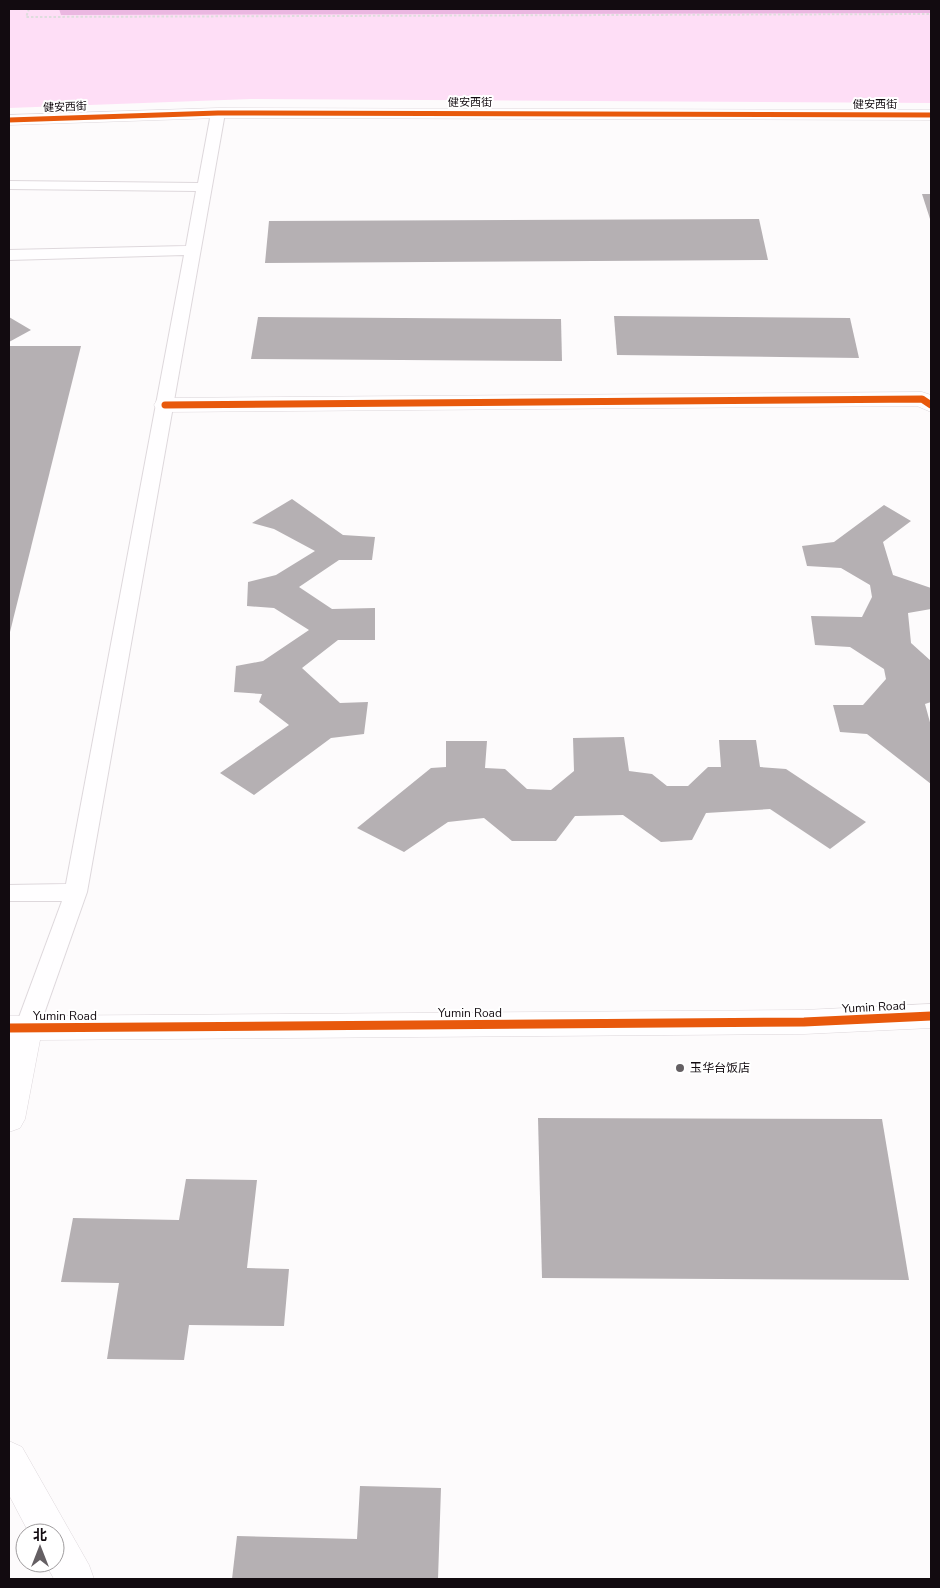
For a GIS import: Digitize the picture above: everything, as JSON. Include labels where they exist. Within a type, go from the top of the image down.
[{"type":"street","name":"健安西街","points":[[9,120],[218,112],[931,116]]},
{"type":"street","points":[[165,405],[922,399],[931,405]]},
{"type":"street","name":"Yumin Road","points":[[18,1028],[804,1022],[931,1016]]},
{"type":"street","points":[[9,1119],[18,1028]]},
{"type":"street","points":[[9,1459],[44,1523]]},
{"type":"street","points":[[65,1561],[75,1579]]},
{"type":"lane","points":[[18,1028],[76,892],[218,112]]},
{"type":"lane","points":[[9,185],[205,187]]},
{"type":"lane","points":[[9,255],[193,250]]},
{"type":"lane","points":[[9,893],[76,892]]},
{"type":"path","points":[[29,9],[26,17],[931,14]]},
{"type":"shaded area","points":[[9,9],[931,9],[931,103],[251,99],[9,108]]},
{"type":"shaded area","points":[[59,9],[931,9],[931,13],[61,15]]},
{"type":"building","points":[[922,194],[931,194],[931,222]]},
{"type":"building","points":[[759,219],[768,260],[265,263],[269,221]]},
{"type":"building","points":[[614,316],[850,318],[859,358],[617,355]]},
{"type":"building","points":[[9,317],[31,330],[9,342]]},
{"type":"building","points":[[258,317],[561,319],[562,361],[251,359]]},
{"type":"building","points":[[9,346],[81,346],[9,636]]},
{"type":"building","points":[[292,499],[343,535],[375,537],[372,560],[339,560],[299,587],[332,609],[375,608],[375,640],[338,640],[302,668],[340,703],[368,702],[364,734],[331,738],[254,795],[220,773],[289,725],[259,702],[262,694],[234,692],[236,666],[263,661],[309,630],[274,608],[247,606],[248,582],[276,575],[315,551],[274,529],[252,523]]},
{"type":"building","points":[[884,505],[911,521],[883,542],[893,575],[931,588],[931,609],[908,613],[911,643],[931,661],[931,702],[925,704],[931,726],[931,784],[867,734],[840,732],[833,705],[863,705],[886,679],[884,669],[850,647],[815,645],[811,616],[862,617],[872,597],[870,585],[841,568],[807,566],[802,546],[834,542]]},
{"type":"building","points":[[624,737],[629,771],[652,774],[667,786],[688,786],[708,767],[721,767],[719,740],[756,740],[760,767],[786,769],[866,822],[830,849],[770,809],[706,813],[692,840],[661,842],[623,815],[575,816],[556,841],[512,841],[484,818],[448,822],[404,852],[357,828],[431,768],[446,767],[446,741],[487,741],[485,768],[505,769],[527,789],[551,790],[574,771],[573,738]]},
{"type":"building","points":[[538,1118],[882,1119],[909,1280],[542,1278]]},
{"type":"building","points":[[186,1179],[257,1180],[247,1268],[289,1269],[284,1326],[189,1325],[184,1360],[107,1359],[119,1283],[61,1282],[73,1218],[179,1220]]},
{"type":"building","points":[[360,1486],[441,1488],[438,1579],[232,1579],[237,1536],[357,1539]]},
{"type":"cycle path","points":[[9,120],[218,113],[931,115]]},
{"type":"cycle path","points":[[165,405],[922,399],[931,405]]},
{"type":"cycle path","points":[[9,1028],[804,1022],[931,1016]]},
{"type":"place","name":"玉华台饭店","points":[[680,1068]]}]
